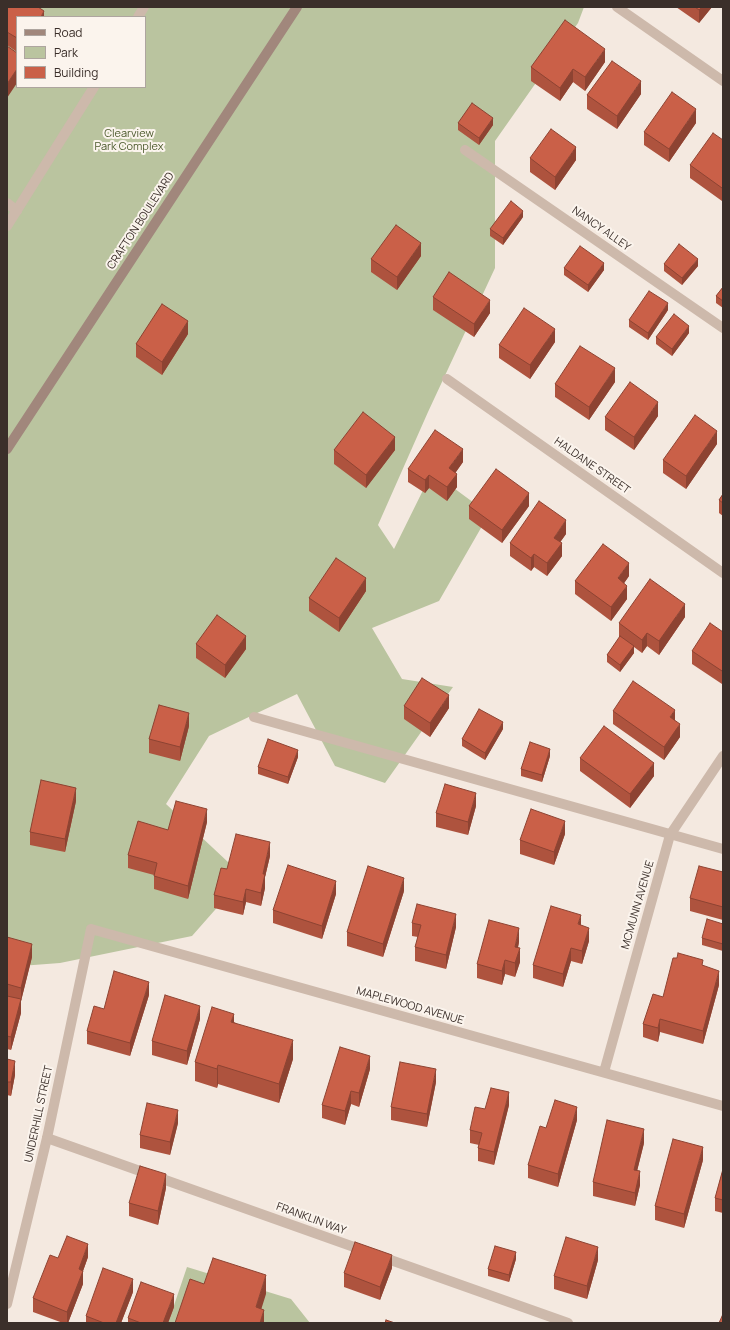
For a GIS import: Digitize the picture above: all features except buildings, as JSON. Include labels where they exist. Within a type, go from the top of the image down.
[{"type":"main road","name":"CRAFTON BOULEVARD","points":[[7,449],[297,7]]},
{"type":"street","points":[[139,16],[144,7]]},
{"type":"street","points":[[616,7],[723,81]]},
{"type":"street","points":[[7,226],[93,88]]},
{"type":"street","name":"NANCY ALLEY","points":[[465,150],[723,328]]},
{"type":"street","points":[[7,203],[17,211]]},
{"type":"street","name":"HALDANE STREET","points":[[447,379],[723,573]]},
{"type":"street","points":[[254,717],[723,849]]},
{"type":"street","name":"MCMUNN AVENUE","points":[[604,1072],[670,835],[723,756]]},
{"type":"street","name":"MAPLEWOOD AVENUE","points":[[91,929],[723,1106]]},
{"type":"street","name":"UNDERHILL STREET","points":[[7,1304],[47,1138],[91,929]]},
{"type":"street","name":"FRANKLIN WAY","points":[[47,1138],[568,1323]]},
{"type":"green space","name":"Clearview Park Complex","points":[[7,7],[584,7],[578,23],[495,141],[495,268],[428,412],[378,525],[394,549],[432,472],[489,514],[439,601],[372,628],[402,679],[453,687],[385,783],[335,766],[297,694],[209,736],[166,804],[244,877],[192,936],[60,963],[7,967]]},
{"type":"green space","points":[[187,1267],[291,1299],[310,1323],[168,1323]]}]
